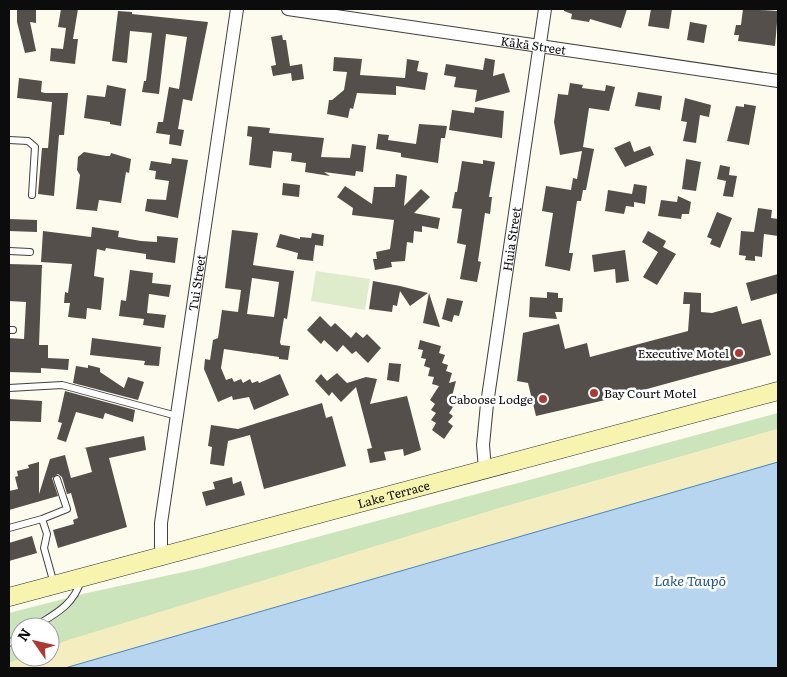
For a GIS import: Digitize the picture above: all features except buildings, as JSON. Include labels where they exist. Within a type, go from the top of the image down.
[{"type":"main road","name":"Lake Terrace","points":[[9,597],[778,392]]},
{"type":"street","name":"Tui Street","points":[[163,556],[161,522],[238,9]]},
{"type":"street","name":"Kākā Street","points":[[288,9],[778,81]]},
{"type":"street","name":"Huia Street","points":[[485,469],[483,445],[487,404],[545,9]]},
{"type":"lane","points":[[9,140],[28,141],[35,146],[32,195]]},
{"type":"lane","points":[[9,251],[30,252]]},
{"type":"lane","points":[[9,388],[47,388],[62,385],[177,416]]},
{"type":"lane","points":[[9,528],[67,510],[57,479]]},
{"type":"lane","points":[[42,519],[47,534],[44,548],[55,585]]},
{"type":"lane","points":[[48,617],[75,598],[81,579]]},
{"type":"green space","points":[[316,271],[370,279],[365,310],[311,301]]},
{"type":"green space","points":[[778,413],[778,429],[500,508],[60,644],[60,617],[10,617],[9,663],[9,613],[87,593],[202,568]]},
{"type":"sand","points":[[778,429],[778,462],[65,668],[9,668],[10,663],[10,667],[60,667],[60,643],[68,640],[500,508]]},
{"type":"water","name":"Lake Taupō","points":[[778,462],[778,668],[65,668]]},
{"type":"place","name":"Executive Motel","points":[[739,353]]},
{"type":"place","name":"Bay Court Motel","points":[[594,393]]},
{"type":"place","name":"Caboose Lodge","points":[[543,399]]}]
